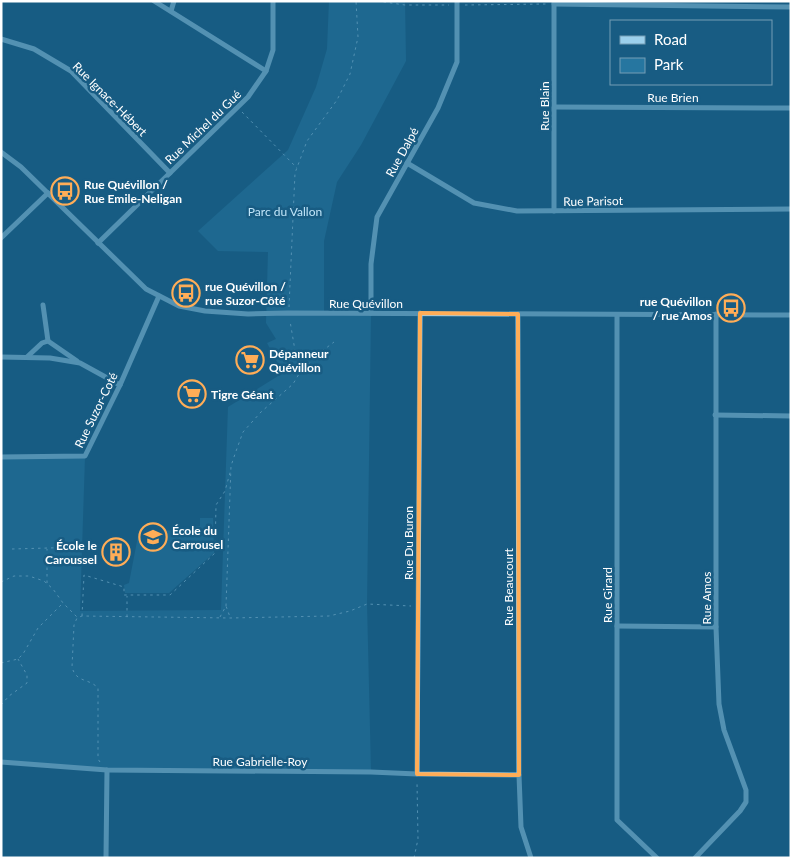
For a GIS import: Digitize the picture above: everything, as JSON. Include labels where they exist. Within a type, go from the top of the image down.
[{"type":"street","points":[[154,1],[266,71]]},
{"type":"street","points":[[171,11],[174,1]]},
{"type":"street","name":"Rue Michel du Gué","points":[[98,243],[248,97],[266,71],[273,50],[273,1]]},
{"type":"street","points":[[554,2],[791,7]]},
{"type":"street","name":"Rue Blain","points":[[554,2],[554,211]]},
{"type":"street","name":"Rue Dalpé","points":[[371,313],[372,264],[377,217],[438,108],[457,62],[458,3]]},
{"type":"street","name":"Rue Ignace-Hébert","points":[[1,39],[34,48],[71,71],[170,173]]},
{"type":"street","name":"Rue Brien","points":[[554,107],[791,108]]},
{"type":"street","name":"Rue Quévillon","points":[[1,152],[21,167],[146,289],[179,306],[204,311],[248,314],[791,315]]},
{"type":"street","name":"Rue Parisot","points":[[407,163],[474,203],[517,211],[791,209]]},
{"type":"street","points":[[1,238],[48,193]]},
{"type":"street","name":"Rue Suzor-Coté","points":[[1,457],[85,456],[120,385],[159,296]]},
{"type":"street","points":[[43,305],[48,341],[120,385]]},
{"type":"street","name":"Rue Du Buron","points":[[416,774],[420,314]]},
{"type":"street","name":"Rue Beaucourt","points":[[518,314],[519,775],[521,827],[531,858]]},
{"type":"street","name":"Rue Amos","points":[[695,858],[740,811],[746,802],[746,790],[724,730],[719,704],[716,627],[716,314]]},
{"type":"street","name":"Rue Girard","points":[[617,315],[617,820],[656,858]]},
{"type":"street","points":[[27,357],[42,343],[48,341]]},
{"type":"street","points":[[1,358],[50,358],[80,362]]},
{"type":"street","points":[[716,415],[791,416]]},
{"type":"street","points":[[617,626],[716,627]]},
{"type":"street","name":"Rue Gabrielle-Roy","points":[[1,762],[107,770],[519,775]]},
{"type":"street","points":[[106,858],[107,770]]},
{"type":"path","points":[[299,374],[288,313],[295,172],[307,141],[337,100],[350,74],[358,37],[356,1]]},
{"type":"path","points":[[377,1],[405,5],[554,2]]},
{"type":"path","points":[[238,108],[297,168]]},
{"type":"path","points":[[82,616],[84,574],[124,587],[124,595],[170,594],[215,553],[216,505],[225,491],[234,454],[243,432],[261,412],[293,384],[299,374],[318,355],[334,342]]},
{"type":"path","points":[[230,618],[226,606],[232,466]]},
{"type":"path","points":[[12,549],[85,547]]},
{"type":"path","points":[[47,549],[47,584]]},
{"type":"path","points":[[1,582],[14,576],[30,576],[44,581],[53,588],[63,603],[77,618]]},
{"type":"path","points":[[127,617],[128,595]]},
{"type":"path","points":[[1,663],[18,658],[23,654],[38,628],[63,603]]},
{"type":"path","points":[[107,770],[98,759],[98,688],[93,683],[78,678],[73,672],[72,667],[74,625],[77,618],[82,616],[230,618],[329,616],[350,611],[367,604],[418,606]]},
{"type":"path","points":[[220,618],[226,606]]},
{"type":"path","points":[[1,705],[9,696],[27,683],[27,675],[18,658]]},
{"type":"path","points":[[414,858],[418,839],[416,774]]},
{"type":"highlighted area","points":[[420,313],[518,314],[519,775],[417,774]]},
{"type":"green space","name":"Parc du Vallon","points":[[329,1],[405,1],[406,61],[361,145],[337,182],[324,241],[324,313],[371,313],[367,604],[371,772],[107,770],[1,762],[1,457],[85,456],[80,611],[221,610],[228,407],[283,373],[267,343],[276,339],[266,323],[268,252],[218,251],[198,231],[288,150],[316,87],[327,49]]},
{"type":"green space","points":[[200,518],[213,518],[214,553],[169,593],[125,593],[124,585],[129,583],[139,531],[191,530],[192,527],[200,526]]},
{"type":"place","name":"Rue Quévillon / Rue Emile-Neligan","points":[[65,191]]},
{"type":"place","name":"rue Quévillon / rue Suzor-Côté","points":[[186,293]]},
{"type":"place","name":"rue Quévillon / rue Amos","points":[[731,308]]},
{"type":"place","name":"Dépanneur Quévillon","points":[[250,360]]},
{"type":"place","name":"Tigre Géant","points":[[192,394]]},
{"type":"place","name":"École du Carrousel","points":[[153,537]]},
{"type":"place","name":"École le Caroussel","points":[[116,552]]}]
